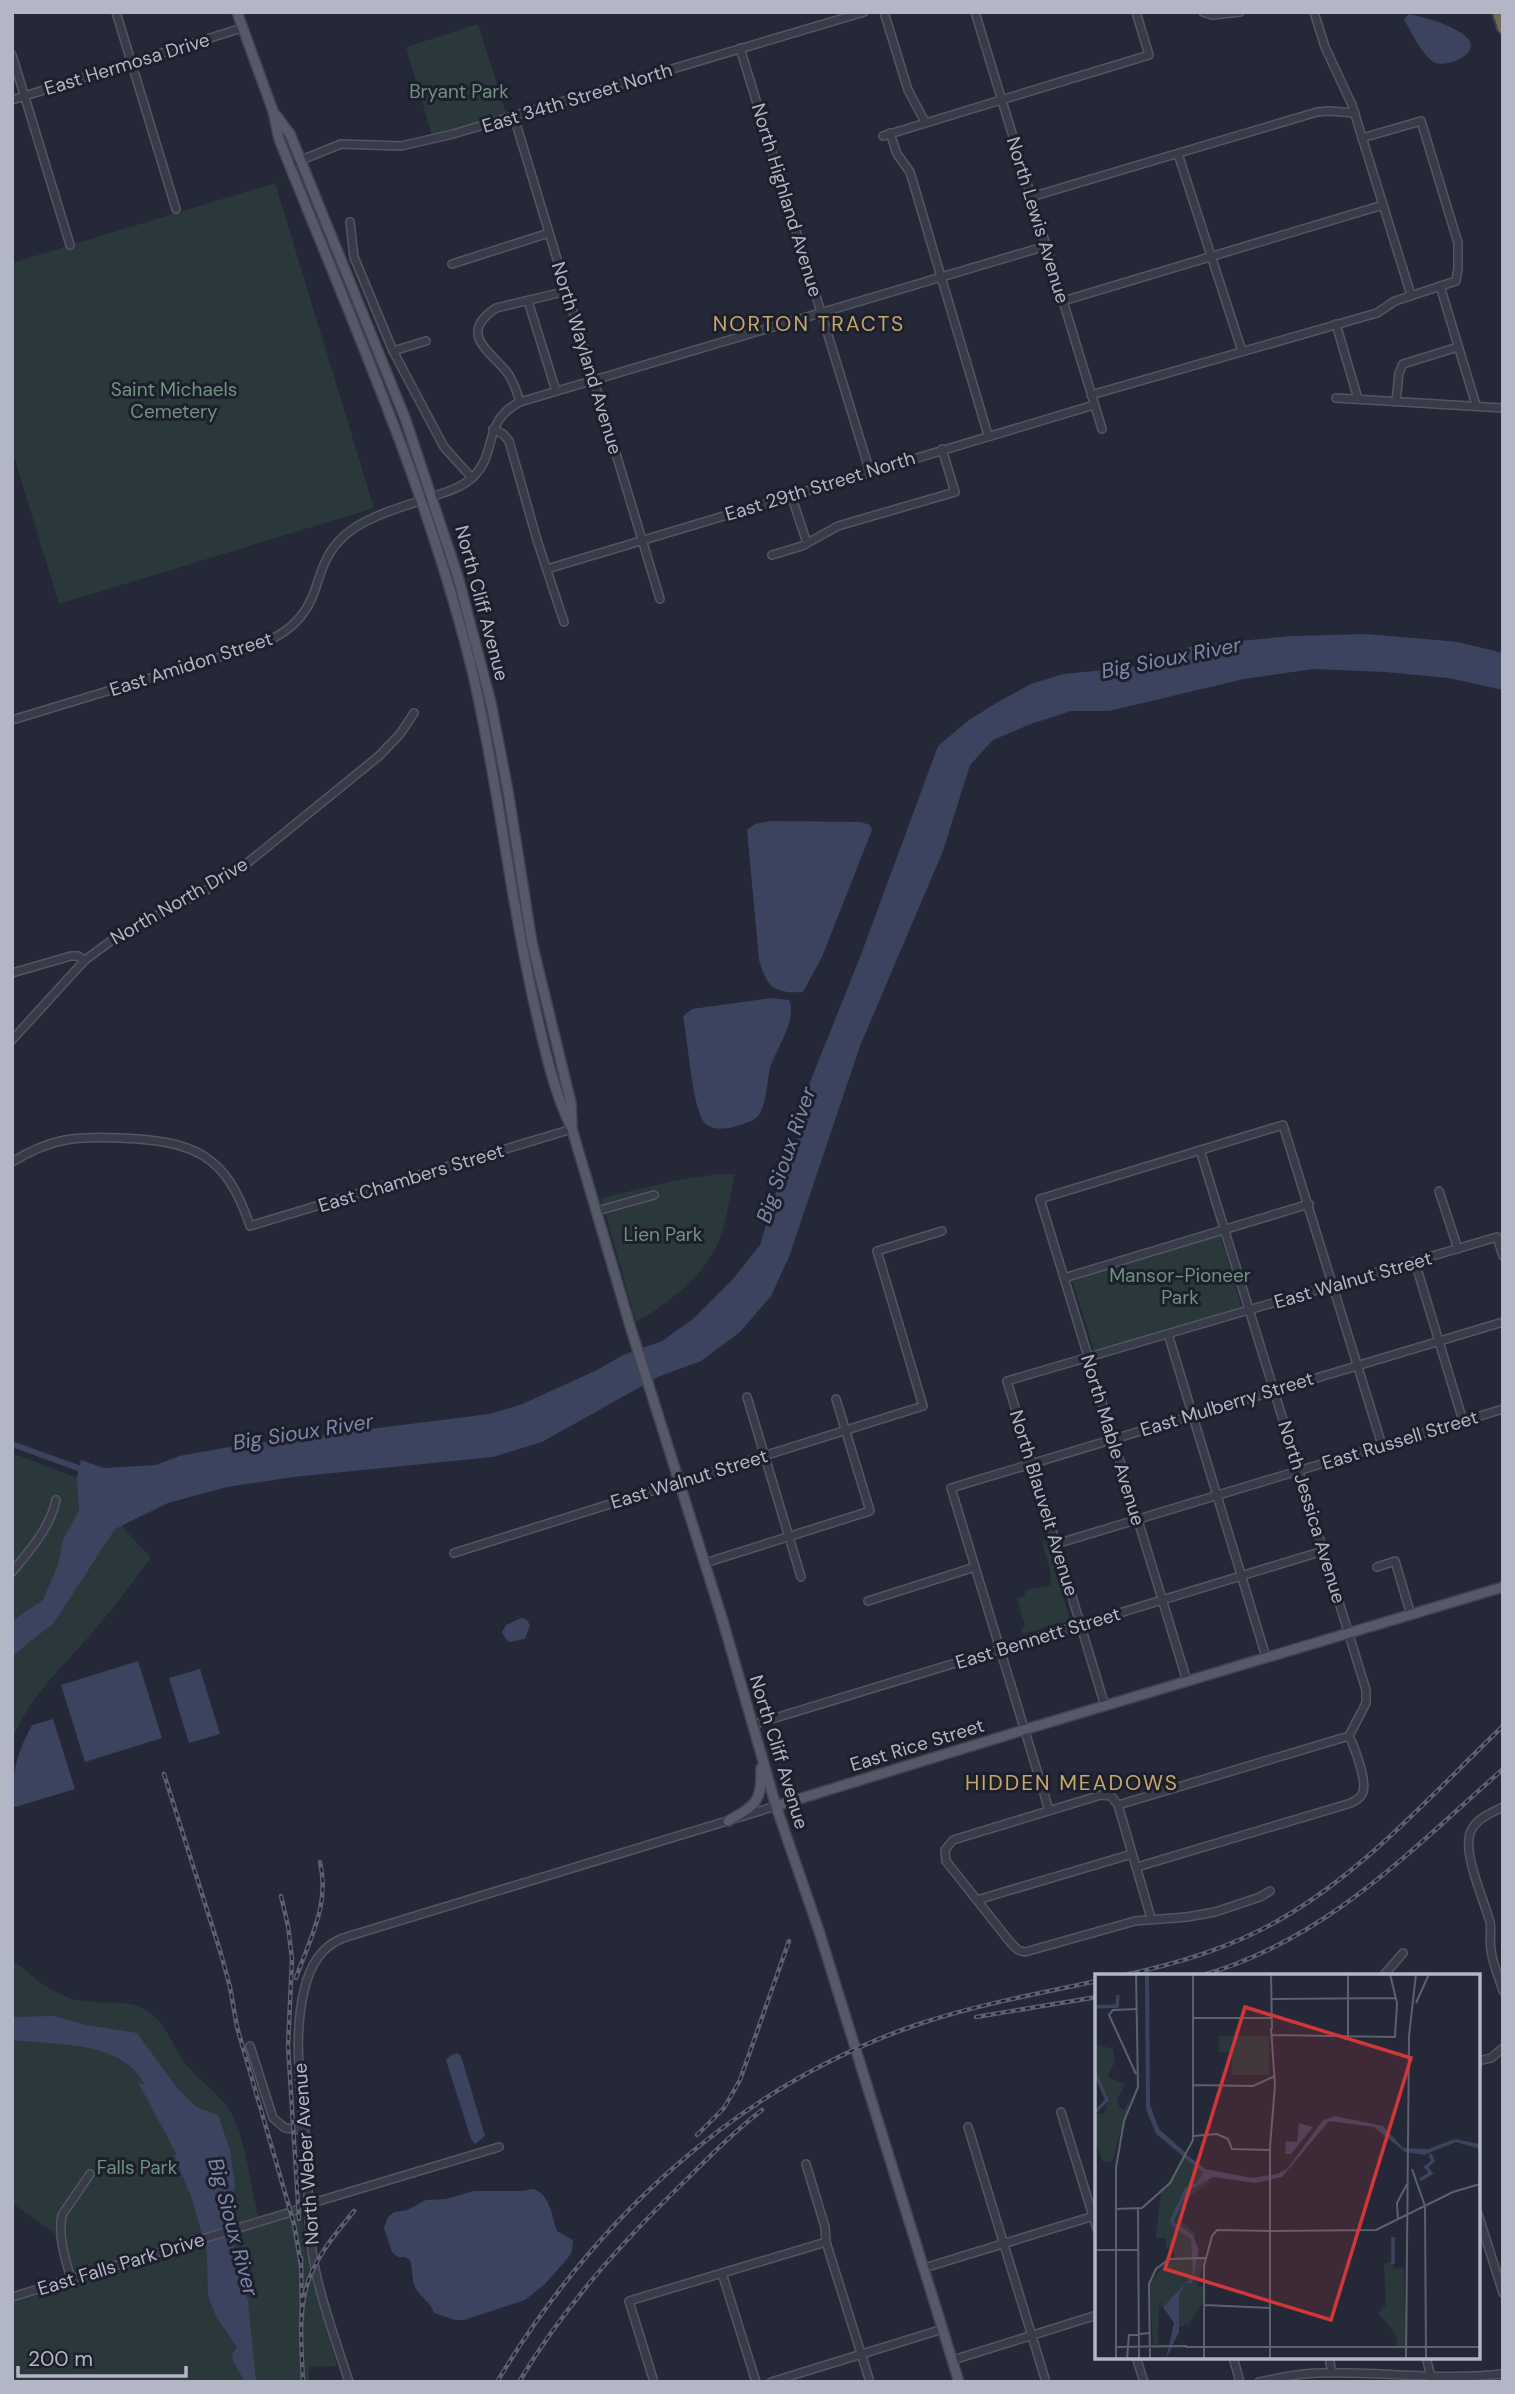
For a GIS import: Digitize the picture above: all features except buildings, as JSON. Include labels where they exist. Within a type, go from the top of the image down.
[{"type":"highway","points":[[1498,12],[1503,29]]},
{"type":"main road","name":"North Cliff Avenue","points":[[237,12],[274,111],[279,139],[382,391],[422,500],[453,599],[495,783],[518,928],[561,1106],[572,1129],[631,1329],[705,1563],[776,1806],[819,1931],[959,2382]]},
{"type":"main road","name":"North Cliff Avenue","points":[[274,111],[290,134],[397,396],[458,576],[491,703],[508,790],[532,943],[570,1102],[572,1129]]},
{"type":"main road","name":"East Rice Street","points":[[776,1806],[1503,1587]]},
{"type":"main road","points":[[728,1821],[758,1801],[762,1789],[761,1756]]},
{"type":"street","points":[[116,12],[176,209]]},
{"type":"street","name":"East 34th Street North","points":[[289,164],[341,144],[401,146],[514,117],[864,12]]},
{"type":"street","points":[[884,12],[908,90],[926,122]]},
{"type":"street","name":"North Lewis Avenue","points":[[975,12],[1101,429]]},
{"type":"street","points":[[988,435],[910,172],[886,135],[1149,55],[1136,12]]},
{"type":"street","points":[[1203,12],[1212,15],[1240,12]]},
{"type":"street","points":[[1314,12],[1325,47],[1355,113],[1411,295]]},
{"type":"street","name":"East Hermosa Drive","points":[[12,100],[242,29]]},
{"type":"street","name":"North Highland Avenue","points":[[740,48],[870,472]]},
{"type":"street","points":[[12,55],[70,245]]},
{"type":"street","points":[[1031,197],[1317,112],[1355,113]]},
{"type":"street","name":"North Wayland Avenue","points":[[514,117],[660,599]]},
{"type":"street","points":[[1091,395],[1383,310],[1395,301],[1456,281],[1458,243],[1421,121],[1362,138]]},
{"type":"street","points":[[1178,154],[1242,351]]},
{"type":"street","points":[[1063,301],[1382,205]]},
{"type":"street","points":[[350,222],[356,266],[393,351],[444,447],[472,478],[485,458],[493,429],[503,415],[520,402],[1046,246]]},
{"type":"street","points":[[452,264],[549,233]]},
{"type":"street","points":[[1440,286],[1476,405]]},
{"type":"street","points":[[520,402],[506,372],[483,347],[478,331],[481,319],[496,308],[567,291]]},
{"type":"street","points":[[528,301],[556,391]]},
{"type":"street","points":[[1336,324],[1357,399]]},
{"type":"street","points":[[393,351],[426,341]]},
{"type":"street","points":[[1396,401],[1399,373],[1403,364],[1458,347]]},
{"type":"street","points":[[1336,398],[1503,408]]},
{"type":"street","name":"East 29th Street North","points":[[547,569],[1094,405]]},
{"type":"street","points":[[493,429],[509,441],[564,622]]},
{"type":"street","points":[[772,555],[807,542],[831,528],[954,492],[942,449]]},
{"type":"street","name":"East Amidon Street","points":[[12,720],[275,638],[303,615],[314,595],[327,556],[341,539],[364,524],[458,487],[472,478]]},
{"type":"street","points":[[791,495],[807,542]]},
{"type":"street","name":"North North Drive","points":[[12,1040],[85,960],[119,935],[208,889],[240,869],[379,756],[400,734],[414,713]]},
{"type":"street","points":[[12,973],[71,956],[85,960]]},
{"type":"street","points":[[1200,1150],[1283,1125],[1382,1445]]},
{"type":"street","name":"East Chambers Street","points":[[12,1162],[42,1146],[67,1138],[86,1136],[150,1139],[181,1144],[202,1154],[226,1176],[242,1201],[250,1226],[572,1129]]},
{"type":"street","name":"North Mable Avenue","points":[[1186,1681],[1040,1199],[1200,1150]]},
{"type":"street","name":"North Jessica Avenue","points":[[1200,1150],[1368,1698],[1349,1736]]},
{"type":"street","points":[[1439,1192],[1458,1249]]},
{"type":"street","points":[[597,1211],[654,1195]]},
{"type":"street","points":[[1064,1278],[1309,1204]]},
{"type":"street","name":"East Walnut Street","points":[[454,1553],[923,1406],[877,1251],[942,1231]]},
{"type":"street","name":"East Walnut Street","points":[[1007,1381],[1497,1237],[1503,1256]]},
{"type":"street","points":[[1415,1262],[1463,1421]]},
{"type":"street","name":"East Mulberry Street","points":[[975,1567],[951,1488],[1503,1322]]},
{"type":"street","points":[[1168,1334],[1266,1657]]},
{"type":"street","name":"North Blauvelt Avenue","points":[[1007,1381],[1105,1706]]},
{"type":"street","points":[[747,1397],[801,1577]]},
{"type":"street","points":[[705,1563],[870,1511],[836,1399]]},
{"type":"street","name":"East Russell Street","points":[[1056,1544],[1503,1409]]},
{"type":"street","points":[[12,1572],[44,1529],[56,1500]]},
{"type":"street","name":"East Bennett Street","points":[[752,1725],[1324,1551]]},
{"type":"street","points":[[1377,1567],[1395,1561],[1410,1615]]},
{"type":"street","points":[[868,1601],[975,1567],[1049,1810]]},
{"type":"street","points":[[1118,1805],[1349,1736],[1363,1780],[1364,1790],[1360,1797],[1350,1802],[1137,1867]]},
{"type":"street","points":[[1151,1918],[1118,1805],[1111,1796],[1101,1795],[953,1840],[945,1850],[946,1861],[1010,1942],[1021,1952],[1032,1952],[1151,1918],[1199,1916],[1251,1900],[1270,1891]]},
{"type":"street","name":"East Rice Street","points":[[342,1938],[776,1806]]},
{"type":"street","points":[[1503,1807],[1487,1814],[1477,1823],[1470,1831],[1469,1843],[1470,1855],[1491,1924],[1491,1952],[1503,1991]]},
{"type":"street","points":[[977,1900],[1132,1854]]},
{"type":"street","name":"North Weber Avenue","points":[[342,1938],[330,1944],[317,1957],[304,1991],[300,2047],[309,2204],[316,2270],[349,2382]]},
{"type":"street","points":[[1385,1974],[1403,1953]]},
{"type":"street","points":[[250,2046],[273,2118],[285,2128],[304,2130]]},
{"type":"street","points":[[1480,2061],[1503,2048]]},
{"type":"street","points":[[924,2268],[1095,2216],[1061,2112]]},
{"type":"street","points":[[968,2127],[1046,2382]]},
{"type":"street","name":"East Falls Park Drive","points":[[12,2297],[499,2147]]},
{"type":"street","points":[[806,2164],[825,2227],[826,2242],[870,2382]]},
{"type":"street","points":[[71,2279],[63,2251],[62,2215],[90,2174]]},
{"type":"street","points":[[1480,2220],[1503,2293]]},
{"type":"street","points":[[654,2382],[629,2301],[826,2242]]},
{"type":"street","points":[[722,2273],[756,2382]]},
{"type":"street","points":[[953,2360],[1095,2316]]},
{"type":"street","points":[[771,2382],[943,2329]]},
{"type":"street","points":[[1137,2359],[1144,2382]]},
{"type":"street","points":[[1234,2359],[1240,2382]]},
{"type":"street","points":[[1329,2359],[1332,2373]]},
{"type":"street","points":[[1426,2359],[1430,2377]]},
{"type":"street","points":[[1259,2382],[1302,2374],[1332,2373],[1379,2378],[1476,2379],[1503,2374]]},
{"type":"green space","name":"Bryant Park","points":[[478,24],[508,119],[433,139],[406,47]]},
{"type":"green space","name":"Saint Michaels Cemetery","points":[[275,183],[374,508],[59,604],[12,450],[12,263]]},
{"type":"green space","name":"Lien Park","points":[[717,1174],[735,1174],[725,1223],[714,1251],[685,1287],[636,1322],[601,1198]]},
{"type":"green space","name":"Mansor-Pioneer Park","points":[[1220,1235],[1242,1308],[1094,1351],[1072,1279]]},
{"type":"green space","points":[[12,1453],[77,1478],[151,1558],[104,1619],[38,1694],[19,1724],[12,1741]]},
{"type":"green space","points":[[1046,1540],[1070,1620],[1023,1634],[1021,1628],[1025,1626],[1017,1598],[1025,1595],[1025,1590],[1051,1585],[1050,1569],[1042,1542]]},
{"type":"green space","name":"Falls Park","points":[[12,1960],[62,1995],[80,2001],[131,2004],[149,2012],[159,2022],[188,2067],[219,2097],[236,2123],[260,2225],[297,2214],[302,2220],[310,2273],[337,2366],[309,2367],[309,2382],[12,2382],[12,2302],[69,2286],[54,2233],[12,2203]]},
{"type":"water","points":[[1409,14],[1458,31],[1469,40],[1470,50],[1454,61],[1441,64],[1432,61],[1418,44],[1404,19]]},
{"type":"water","name":"Big Sioux River","points":[[1367,634],[1458,642],[1503,653],[1503,690],[1448,678],[1313,669],[1244,679],[1109,711],[1071,711],[993,740],[970,765],[943,851],[860,1046],[789,1257],[771,1296],[740,1332],[701,1361],[658,1377],[542,1442],[493,1457],[293,1477],[227,1487],[168,1503],[115,1529],[53,1624],[12,1657],[12,1621],[43,1600],[58,1565],[63,1540],[79,1511],[77,1478],[81,1460],[104,1468],[156,1465],[179,1456],[235,1446],[489,1414],[520,1405],[597,1370],[623,1355],[662,1341],[693,1319],[733,1279],[760,1245],[787,1155],[798,1141],[800,1107],[859,960],[938,746],[969,720],[1031,684],[1063,674],[1128,668],[1195,645],[1293,636]]},
{"type":"water","points":[[770,821],[861,822],[870,825],[872,830],[822,957],[803,992],[785,992],[773,987],[765,977],[759,960],[747,830],[755,824]]},
{"type":"water","points":[[772,998],[789,1000],[791,1015],[769,1071],[761,1110],[753,1120],[743,1124],[724,1129],[710,1127],[702,1118],[698,1107],[683,1016],[692,1009]]},
{"type":"water","points":[[521,1618],[526,1619],[530,1625],[525,1639],[509,1642],[502,1632],[506,1625]]},
{"type":"water","points":[[138,1661],[162,1738],[85,1762],[61,1685]]},
{"type":"water","points":[[200,1669],[220,1734],[189,1743],[169,1678]]},
{"type":"water","points":[[53,1719],[75,1789],[12,1808],[16,1765],[26,1736],[32,1725]]},
{"type":"water","points":[[55,2016],[86,2025],[137,2033],[177,2088],[196,2107],[218,2115],[230,2150],[235,2185],[228,2212],[235,2253],[248,2301],[256,2382],[245,2382],[233,2361],[232,2354],[237,2347],[217,2318],[208,2296],[207,2252],[192,2199],[175,2158],[176,2153],[138,2082],[145,2085],[135,2070],[104,2052],[67,2045],[12,2040],[12,2017]]},
{"type":"water","points":[[457,2053],[461,2056],[485,2136],[475,2144],[471,2139],[446,2060]]},
{"type":"water","points":[[533,2189],[547,2201],[557,2231],[573,2240],[568,2258],[545,2284],[525,2300],[464,2320],[434,2313],[416,2289],[410,2260],[398,2257],[392,2252],[384,2228],[388,2217],[394,2212],[407,2210],[426,2200],[446,2199],[474,2191]]},
{"type":"waterway","points":[[12,1444],[85,1473]]},
{"type":"railway","points":[[1128,1974],[1223,1947],[1281,1919],[1312,1899],[1342,1878],[1398,1829],[1503,1726]]},
{"type":"railway","points":[[1206,1974],[1245,1960],[1326,1917],[1399,1862],[1503,1769]]},
{"type":"railway","points":[[164,1774],[221,1954],[237,2027],[294,2224],[301,2265]]},
{"type":"railway","points":[[296,1978],[320,1907],[320,1862]]},
{"type":"railway","points":[[281,1896],[292,1959],[288,2046],[299,2219]]},
{"type":"railway","points":[[697,2135],[724,2108],[740,2080],[789,1941]]},
{"type":"railway","points":[[497,2382],[535,2323],[578,2267],[625,2214],[675,2166],[730,2122],[788,2084],[850,2051],[916,2025],[983,2006],[1095,1981]]},
{"type":"railway","points":[[976,2017],[1095,1997]]},
{"type":"railway","points":[[519,2382],[575,2300],[618,2250],[714,2152],[762,2110]]},
{"type":"railway","points":[[303,2382],[301,2330],[305,2291],[323,2252],[354,2211]]},
{"type":"railway","points":[[301,2258],[302,2317]]},
{"type":"district","name":"NORTON TRACTS","points":[[809,324]]},
{"type":"district","name":"HIDDEN MEADOWS","points":[[1072,1783]]}]
